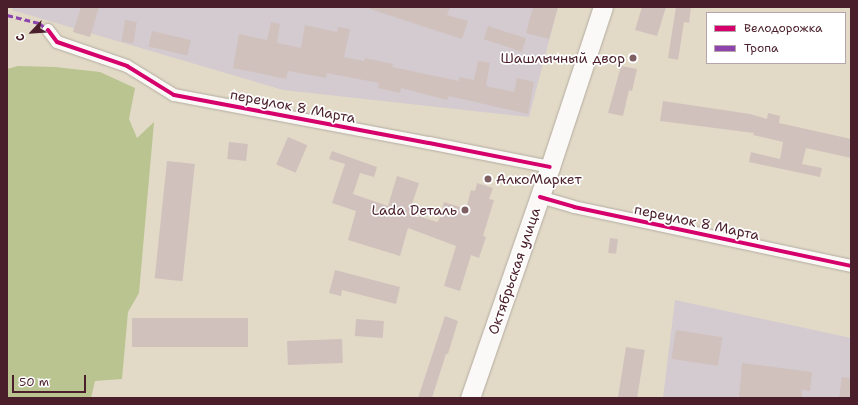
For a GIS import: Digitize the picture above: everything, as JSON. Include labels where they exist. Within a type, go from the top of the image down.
[{"type":"main road","name":"Октябрьская улица","points":[[470,398],[550,168],[603,7]]},
{"type":"street","name":"переулок 8 Марта","points":[[48,30],[57,42],[127,66],[174,95],[429,143],[550,168]]},
{"type":"street","name":"переулок 8 Марта","points":[[540,197],[574,207],[851,266]]},
{"type":"shaded area","points":[[13,7],[558,7],[529,117],[283,90],[12,10]]},
{"type":"shaded area","points":[[675,300],[851,338],[851,398],[663,398]]},
{"type":"green space","points":[[18,66],[55,67],[100,72],[135,88],[129,119],[137,138],[154,122],[139,293],[128,312],[122,379],[95,381],[91,398],[7,398],[7,69]]},
{"type":"building","points":[[81,7],[99,7],[90,37],[73,32]]},
{"type":"building","points":[[370,7],[450,7],[447,15],[468,21],[462,39],[370,9]]},
{"type":"building","points":[[533,7],[558,7],[549,39],[526,33]]},
{"type":"building","points":[[642,7],[666,7],[657,36],[635,30]]},
{"type":"building","points":[[676,7],[691,7],[689,23],[684,22],[678,60],[668,58]]},
{"type":"building","points":[[125,20],[137,22],[133,44],[122,42]]},
{"type":"building","points":[[271,22],[280,24],[277,43],[301,48],[305,25],[337,32],[338,27],[350,29],[344,57],[364,61],[365,58],[393,64],[392,67],[459,81],[459,77],[474,80],[478,61],[490,63],[486,86],[514,92],[517,78],[534,82],[528,114],[449,96],[447,100],[401,88],[400,93],[378,88],[379,83],[327,73],[326,78],[288,71],[286,79],[233,68],[239,34],[267,40]]},
{"type":"building","points":[[488,26],[526,38],[522,52],[484,39]]},
{"type":"building","points":[[152,31],[191,40],[187,56],[148,47]]},
{"type":"building","points":[[621,66],[637,69],[632,91],[629,90],[623,116],[608,113]]},
{"type":"building","points":[[663,101],[750,114],[767,119],[768,113],[780,116],[779,123],[851,139],[851,158],[806,148],[802,164],[822,168],[820,177],[749,162],[751,152],[780,159],[783,142],[753,135],[754,133],[660,121]]},
{"type":"building","points":[[288,137],[307,145],[296,173],[276,165]]},
{"type":"building","points":[[229,142],[248,144],[246,161],[227,159]]},
{"type":"building","points":[[332,151],[377,167],[374,177],[360,173],[353,194],[388,206],[397,176],[419,183],[409,213],[437,222],[439,220],[444,202],[466,209],[471,190],[475,191],[477,183],[493,188],[489,199],[494,200],[483,236],[486,237],[479,258],[471,255],[460,291],[444,286],[456,246],[408,228],[400,256],[348,240],[356,211],[332,203],[345,164],[329,159]]},
{"type":"building","points":[[167,161],[195,164],[183,281],[155,278]]},
{"type":"building","points":[[610,238],[618,239],[616,254],[608,253]]},
{"type":"building","points":[[335,270],[400,287],[396,304],[342,290],[341,296],[329,293]]},
{"type":"building","points":[[445,316],[458,321],[448,354],[446,354],[432,398],[418,398]]},
{"type":"building","points":[[132,318],[248,318],[248,347],[132,347]]},
{"type":"building","points":[[356,319],[384,321],[383,338],[355,336]]},
{"type":"building","points":[[676,330],[722,337],[718,366],[671,359]]},
{"type":"building","points":[[342,339],[343,363],[288,365],[287,341]]},
{"type":"building","points":[[626,347],[645,350],[637,398],[618,397]]},
{"type":"building","points":[[742,363],[812,372],[810,391],[802,390],[802,398],[739,398]]},
{"type":"building","points":[[842,377],[851,378],[851,398],[839,398]]},
{"type":"marked path","points":[[7,15],[39,23],[48,30]]},
{"type":"cycle path","points":[[48,30],[57,42],[127,66],[174,95],[550,167]]},
{"type":"cycle path","points":[[540,197],[574,207],[851,266]]},
{"type":"place","name":"Шашлычный двор","points":[[633,58]]},
{"type":"place","name":"АлкоМаркет","points":[[488,179]]},
{"type":"place","name":"Lada Dеталь","points":[[465,210]]}]
